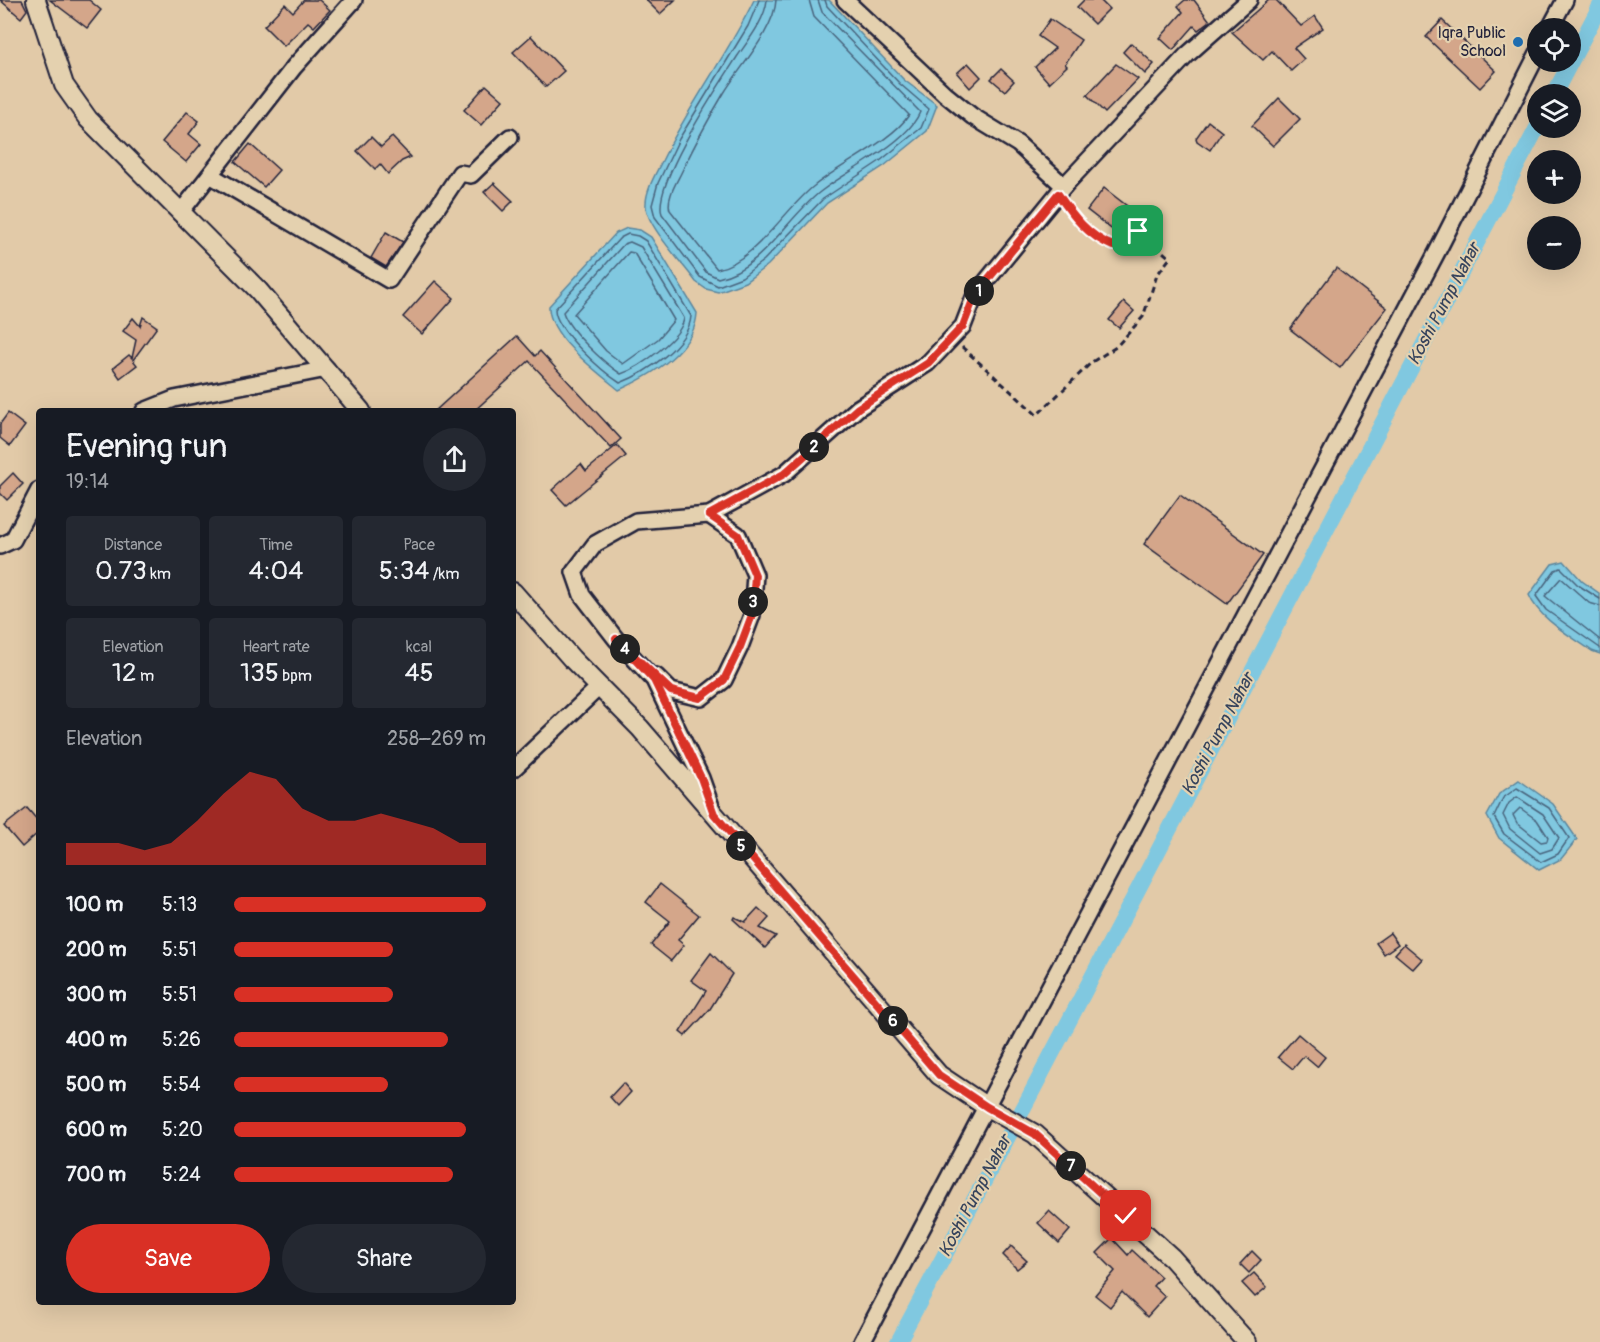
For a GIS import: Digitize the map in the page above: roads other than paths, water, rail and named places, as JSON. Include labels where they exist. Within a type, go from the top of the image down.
[{"type":"street","points":[[36,0],[64,85],[88,119],[258,290],[359,408]]},
{"type":"street","points":[[180,213],[294,67],[354,0]]},
{"type":"street","points":[[845,0],[945,94],[972,116],[1018,144],[1061,190]]},
{"type":"street","points":[[714,814],[701,778],[654,680],[616,639],[582,595],[574,572],[595,544],[636,521],[709,515],[784,474],[858,408],[928,363],[963,326],[975,295],[1061,190],[1187,55],[1248,0]]},
{"type":"street","points":[[1555,18],[1564,0]]},
{"type":"street","points":[[862,1342],[1437,252],[1528,72]]},
{"type":"street","points":[[210,175],[388,280],[460,173],[471,175],[510,137]]},
{"type":"street","points":[[152,408],[174,399],[327,369]]},
{"type":"street","points":[[0,546],[13,540],[36,496]]},
{"type":"street","points":[[616,639],[671,691],[700,698],[724,680],[752,615],[755,575],[738,535],[709,515]]},
{"type":"street","points":[[516,595],[599,687],[640,728],[939,1075],[987,1107],[1035,1134],[1172,1258],[1247,1342]]},
{"type":"street","points":[[516,767],[599,687]]},
{"type":"water","points":[[754,0],[829,0],[904,80],[937,105],[927,131],[884,166],[827,203],[768,265],[745,282],[718,292],[706,289],[696,282],[652,224],[646,201],[651,184],[672,142]]},
{"type":"water","points":[[627,228],[640,230],[651,237],[697,313],[694,327],[680,350],[657,370],[619,390],[565,341],[556,329],[549,306],[616,233]]},
{"type":"water","points":[[1564,561],[1582,581],[1600,594],[1600,654],[1565,633],[1548,619],[1540,612],[1529,595],[1552,564]]},
{"type":"water","points":[[1519,780],[1553,804],[1577,839],[1561,859],[1539,870],[1499,838],[1487,816],[1499,794]]},
{"type":"waterway","name":"Koshi Pump Nahar","points":[[1559,84],[1600,6]]},
{"type":"waterway","name":"Koshi Pump Nahar","points":[[898,1342],[1025,1105],[1532,138]]},
{"type":"place","name":"Iqra Public School","points":[[1518,42]]}]
